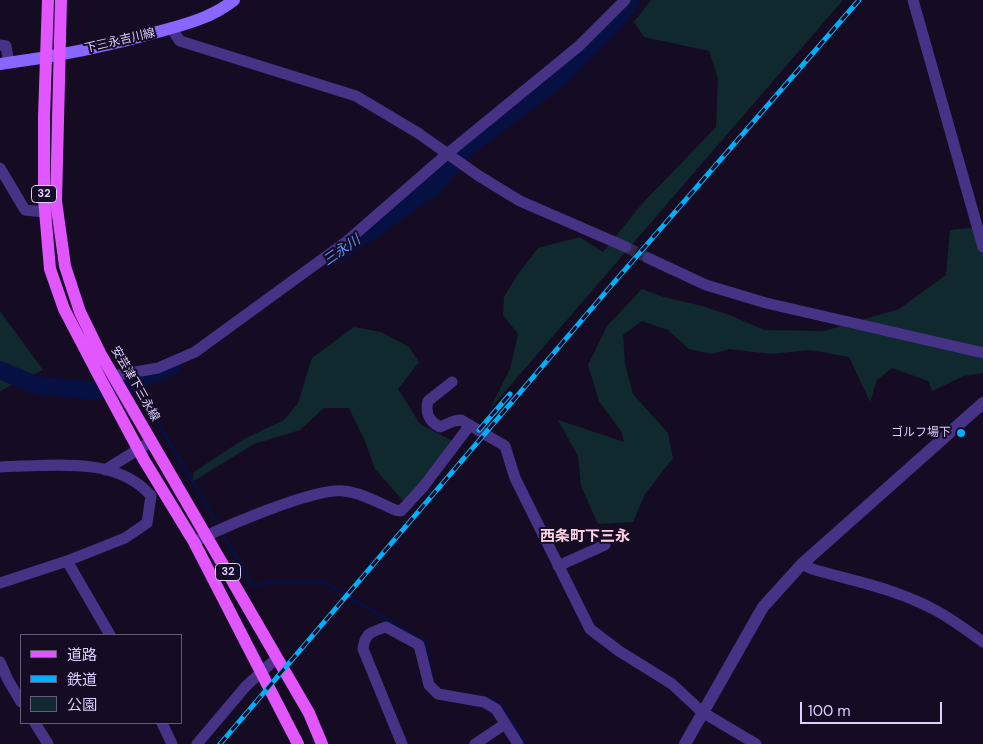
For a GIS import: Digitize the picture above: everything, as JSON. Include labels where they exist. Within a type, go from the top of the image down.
[{"type":"main road","name":"安芸津下三永線","points":[[48,0],[52,56],[56,201],[51,213],[50,269],[64,309],[139,450],[194,542],[298,744]]},
{"type":"main road","name":"安芸津下三永線","points":[[52,56],[61,0]]},
{"type":"main road","name":"下三永吉川線","points":[[5,64],[135,38],[199,21],[234,0]]},
{"type":"main road","name":"安芸津下三永線","points":[[51,213],[80,312],[113,376],[152,441],[216,532],[277,658],[309,712],[322,744]]},
{"type":"street","points":[[113,376],[158,368],[195,352],[346,242],[579,46],[625,0]]},
{"type":"street","points":[[913,0],[983,247]]},
{"type":"street","points":[[171,28],[180,41],[356,96],[418,133],[520,202],[626,247]]},
{"type":"street","points":[[0,45],[6,46],[5,64]]},
{"type":"street","points":[[0,168],[25,210],[51,213]]},
{"type":"street","points":[[648,258],[706,285],[766,303],[983,353]]},
{"type":"street","points":[[452,382],[428,401],[427,412],[435,425],[440,427],[461,420],[505,446],[515,478],[590,628],[619,651],[672,684],[702,712],[756,744]]},
{"type":"street","points":[[686,744],[702,712],[763,607],[802,564],[981,410]]},
{"type":"street","points":[[194,542],[286,504],[336,490],[352,492],[401,511],[423,487],[470,425]]},
{"type":"street","points":[[105,470],[152,441]]},
{"type":"street","points":[[0,467],[86,465],[129,478],[144,488],[151,496],[147,523],[125,538],[67,561],[0,583]]},
{"type":"street","points":[[558,566],[605,545]]},
{"type":"street","points":[[67,561],[109,634]]},
{"type":"street","points":[[802,564],[812,569],[915,600],[936,610],[983,642]]},
{"type":"street","points":[[402,744],[362,650],[364,639],[371,631],[386,627],[419,645],[429,685],[438,694],[484,702],[496,709],[518,744]]},
{"type":"street","points":[[197,744],[246,686],[277,658]]},
{"type":"street","points":[[0,662],[20,700]]},
{"type":"street","points":[[36,724],[48,744]]},
{"type":"street","points":[[162,724],[172,744]]},
{"type":"street","points":[[475,744],[505,724]]},
{"type":"green space","points":[[651,0],[843,0],[490,409],[510,369],[518,334],[503,315],[504,297],[518,274],[538,248],[580,237],[603,252],[641,205],[716,127],[718,78],[709,51],[644,37],[634,22]]},
{"type":"green space","points":[[978,227],[983,240],[983,373],[964,376],[932,391],[928,381],[892,368],[877,380],[870,402],[849,357],[810,350],[771,354],[729,349],[712,354],[689,349],[668,330],[642,321],[623,335],[625,364],[633,394],[668,433],[673,458],[645,494],[633,522],[598,524],[581,486],[578,456],[558,420],[624,442],[622,433],[599,401],[588,365],[607,326],[642,289],[732,316],[764,330],[824,331],[899,309],[946,275],[950,230]]},
{"type":"green space","points":[[0,311],[43,370],[0,391]]},
{"type":"green space","points":[[354,327],[381,332],[409,347],[419,362],[398,389],[420,424],[455,442],[404,502],[375,469],[365,441],[349,408],[324,408],[300,430],[254,444],[192,482],[194,472],[244,439],[284,420],[298,403],[312,358]]},
{"type":"waterway","name":"三永川","points":[[338,253],[434,186],[464,150],[560,77],[615,22],[631,0]]},
{"type":"waterway","name":"三永川","points":[[0,370],[35,385],[96,391],[136,381],[172,366]]},
{"type":"waterway","points":[[136,381],[147,404],[219,527]]},
{"type":"waterway","points":[[222,533],[253,586],[267,582],[324,582],[426,643],[432,676]]},
{"type":"waterway","points":[[487,698],[493,700],[504,710],[525,744]]},
{"type":"tunnel","points":[[626,247],[648,258]]},
{"type":"railway","points":[[220,744],[610,287],[859,0]]},
{"type":"railway","points":[[479,430],[510,394]]},
{"type":"place","name":"ゴルフ場下","points":[[961,433]]},
{"type":"district","name":"西条町下三永","points":[[585,537]]}]
